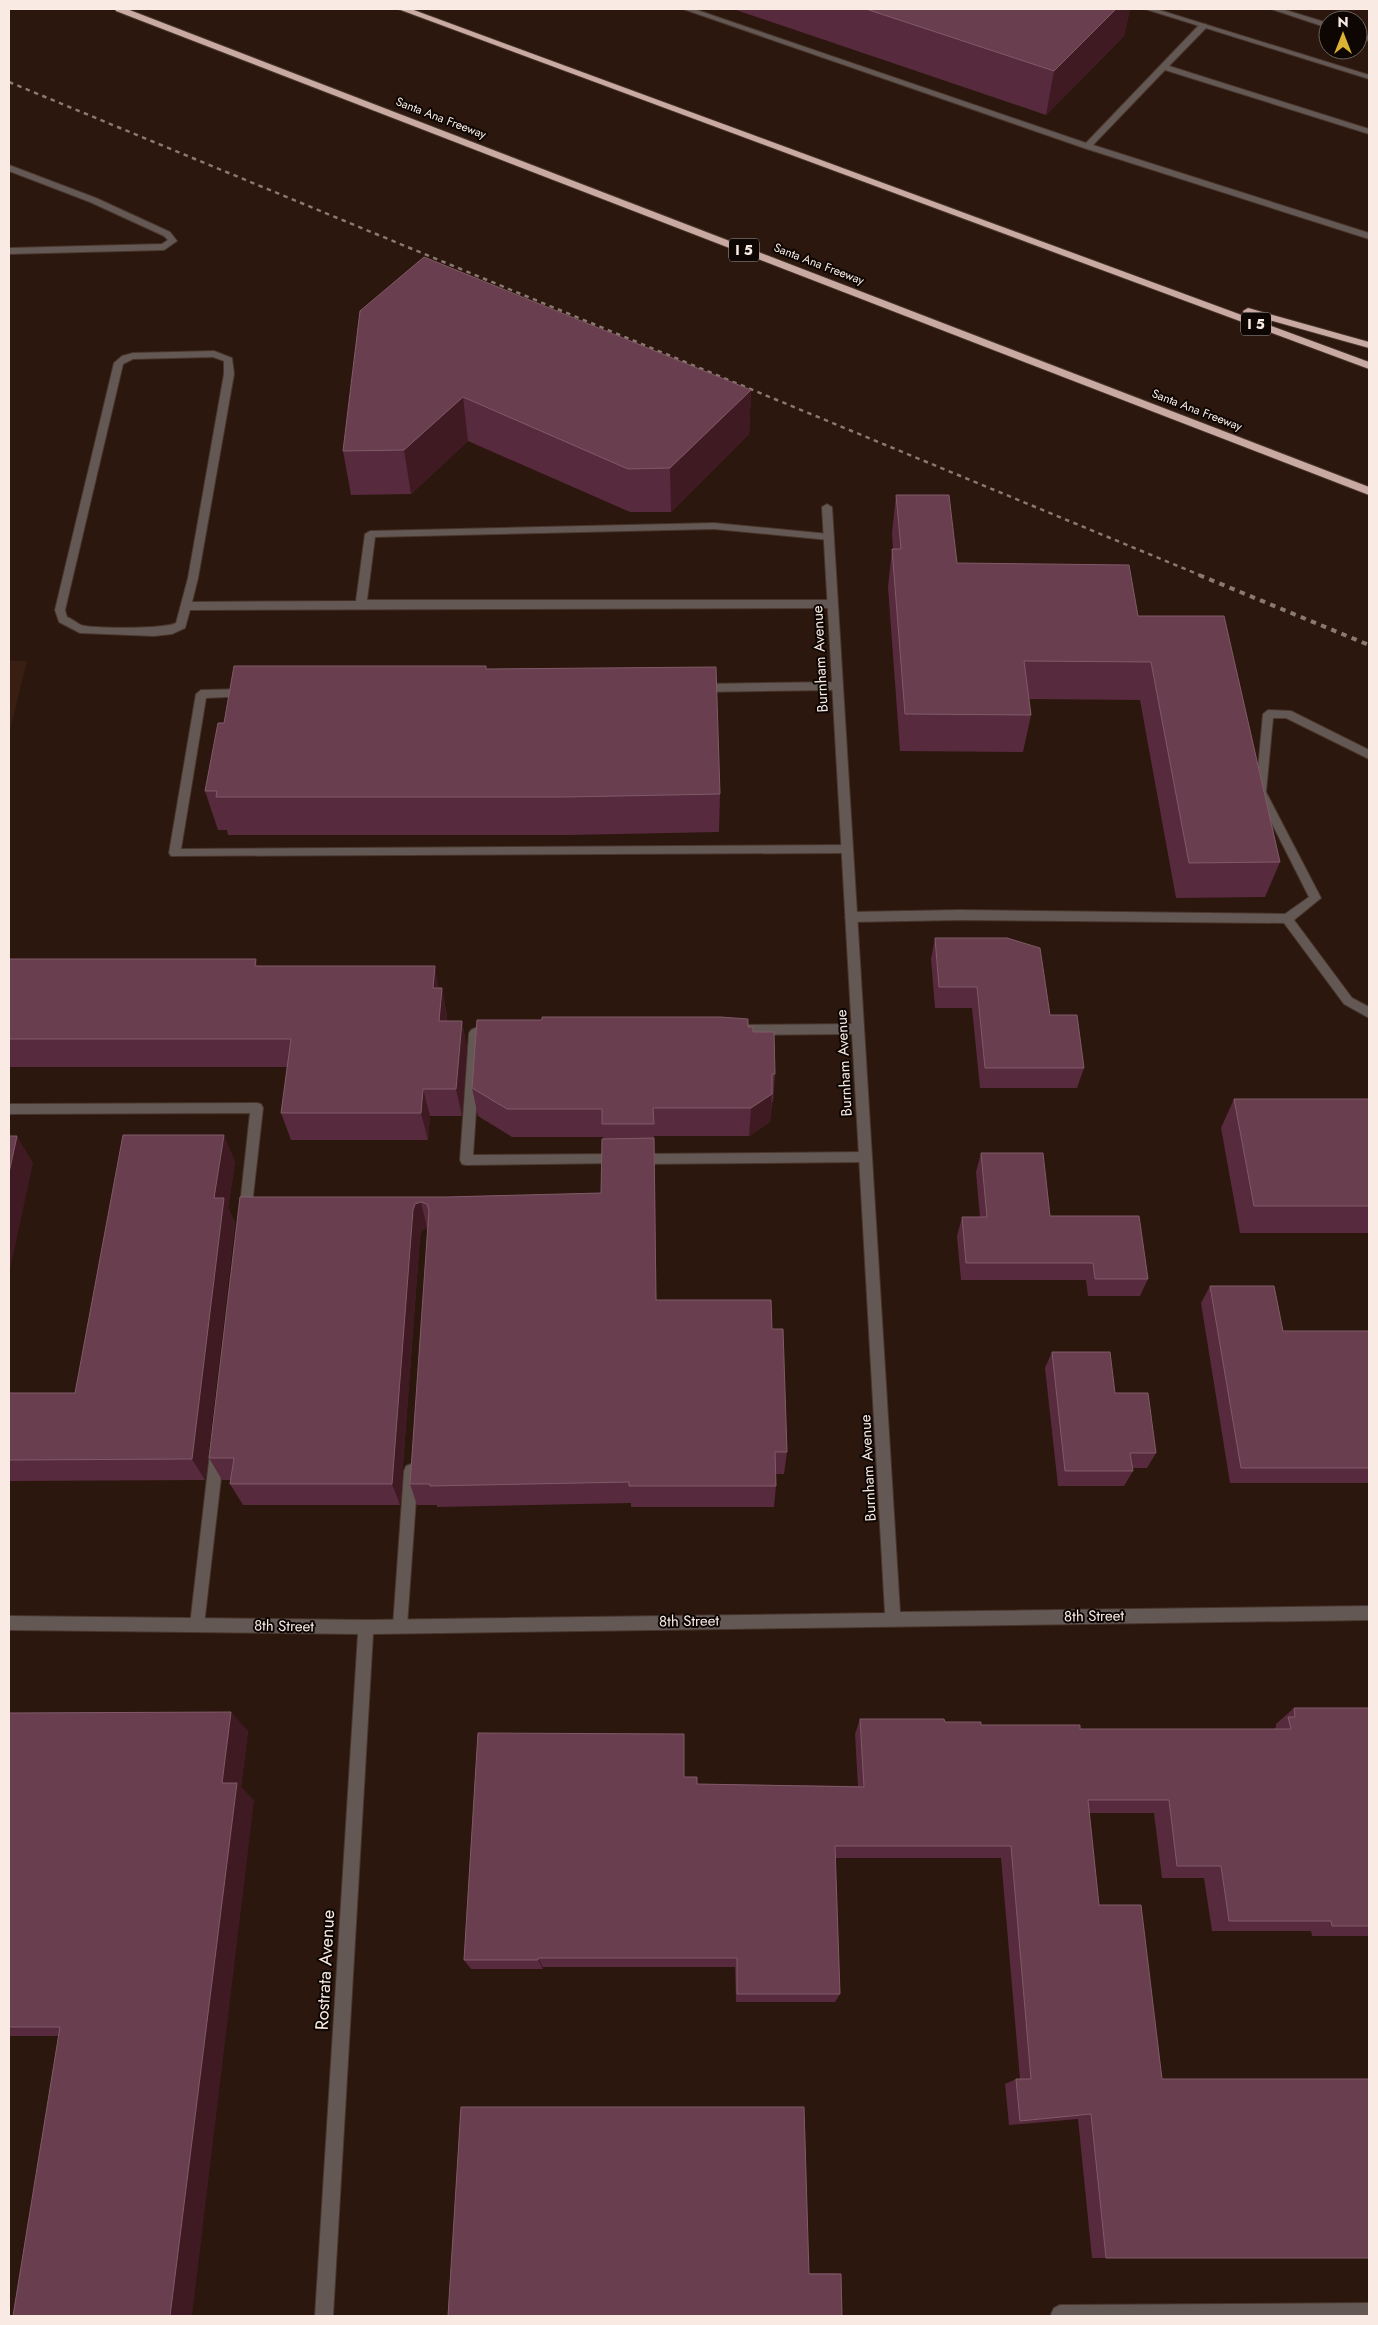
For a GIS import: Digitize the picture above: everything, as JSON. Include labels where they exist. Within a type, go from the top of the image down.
[{"type":"highway","name":"Santa Ana Freeway","points":[[119,9],[1369,491]]},
{"type":"highway","name":"I 5","points":[[403,9],[1369,366]]},
{"type":"highway","points":[[1143,282],[1369,345]]},
{"type":"street","points":[[688,9],[1087,146],[1369,236]]},
{"type":"street","points":[[1149,9],[1369,78]]},
{"type":"street","points":[[1275,9],[1318,23]]},
{"type":"street","points":[[1087,146],[1203,26]]},
{"type":"street","points":[[1163,67],[1369,132]]},
{"type":"street","points":[[9,168],[110,208],[167,234],[173,241],[164,247],[9,251]]},
{"type":"street","points":[[214,354],[229,360],[230,374],[193,578],[186,606],[181,625],[172,630],[154,632],[80,629],[63,619],[60,610],[119,363],[125,358],[133,356],[214,354]]},
{"type":"street","name":"Burnham Avenue","points":[[827,507],[893,1618]]},
{"type":"street","points":[[362,604],[370,534],[714,526],[829,536]]},
{"type":"street","points":[[186,606],[833,604]]},
{"type":"street","points":[[690,688],[838,686]]},
{"type":"street","points":[[261,693],[201,694],[175,853],[848,849]]},
{"type":"street","points":[[852,917],[960,915],[1287,918],[1315,898],[1261,792],[1268,714],[1287,714],[1369,755]]},
{"type":"street","points":[[1287,918],[1348,1000],[1369,1013]]},
{"type":"street","points":[[720,1031],[858,1029]]},
{"type":"street","points":[[504,1032],[475,1033],[466,1160],[866,1157]]},
{"type":"street","points":[[9,1109],[257,1108],[244,1225]]},
{"type":"street","points":[[197,1625],[219,1439]]},
{"type":"street","points":[[400,1626],[412,1460]]},
{"type":"street","name":"8th Street","points":[[9,1623],[400,1626],[1369,1613]]},
{"type":"street","name":"Rostrata Avenue","points":[[324,2316],[366,1626]]},
{"type":"street","points":[[1060,2314],[1369,2312]]},
{"type":"shaded area","points":[[9,661],[27,661],[9,734]]},
{"type":"building","points":[[866,9],[1116,9],[1054,71]]},
{"type":"building","points":[[424,257],[751,390],[670,468],[628,469],[463,397],[404,450],[343,451],[360,311]]},
{"type":"building","points":[[896,495],[949,495],[957,563],[1129,565],[1138,616],[1224,616],[1280,862],[1189,863],[1151,662],[1024,661],[1031,715],[905,714],[892,549],[901,549]]},
{"type":"building","points":[[234,666],[486,666],[486,669],[716,667],[720,794],[565,797],[216,797],[217,791],[205,791],[218,723],[224,723]]},
{"type":"building","points":[[935,938],[1007,938],[1040,948],[1050,1015],[1077,1015],[1084,1068],[985,1068],[977,987],[939,987]]},
{"type":"building","points":[[9,959],[256,959],[255,966],[435,966],[433,988],[442,988],[439,1021],[462,1021],[456,1089],[423,1089],[421,1113],[281,1113],[291,1039],[9,1039]]},
{"type":"building","points":[[542,1017],[721,1017],[748,1019],[748,1027],[753,1027],[753,1032],[774,1032],[775,1074],[772,1074],[772,1094],[751,1108],[653,1108],[654,1124],[602,1124],[602,1109],[507,1109],[472,1088],[477,1020],[542,1020]]},
{"type":"building","points":[[1234,1099],[1369,1099],[1369,1206],[1254,1206]]},
{"type":"building","points":[[123,1135],[224,1135],[214,1198],[224,1198],[192,1459],[9,1460],[9,1393],[75,1393]]},
{"type":"building","points":[[9,1136],[17,1136],[9,1173]]},
{"type":"building","points":[[654,1138],[656,1300],[771,1300],[772,1329],[783,1329],[787,1452],[775,1452],[776,1486],[629,1486],[629,1482],[430,1486],[430,1484],[410,1484],[429,1210],[427,1204],[421,1202],[415,1204],[413,1210],[392,1484],[230,1484],[234,1458],[209,1458],[240,1197],[446,1197],[601,1193],[602,1139]]},
{"type":"building","points":[[981,1153],[1043,1153],[1050,1216],[1139,1216],[1148,1279],[1095,1279],[1093,1263],[966,1263],[962,1217],[987,1217]]},
{"type":"building","points":[[1210,1286],[1274,1286],[1283,1331],[1369,1331],[1369,1468],[1241,1468]]},
{"type":"building","points":[[1052,1352],[1110,1352],[1115,1393],[1148,1393],[1156,1453],[1130,1453],[1133,1471],[1065,1471]]},
{"type":"building","points":[[1294,1708],[1369,1708],[1369,1926],[1332,1926],[1331,1921],[1229,1921],[1221,1866],[1177,1866],[1169,1800],[1088,1800],[1099,1905],[1141,1905],[1162,2079],[1369,2079],[1369,2258],[1106,2258],[1091,2114],[1020,2121],[1016,2079],[1031,2079],[1011,1846],[835,1846],[840,1994],[737,1994],[737,1958],[464,1960],[478,1733],[684,1734],[684,1777],[697,1777],[697,1784],[864,1787],[860,1719],[944,1719],[945,1722],[981,1722],[981,1725],[1080,1725],[1080,1729],[1291,1729],[1288,1717],[1295,1717]]},
{"type":"building","points":[[231,1712],[222,1783],[237,1783],[170,2316],[13,2316],[60,2027],[9,2027],[9,1713]]},
{"type":"building","points":[[461,2107],[804,2107],[809,2274],[841,2274],[842,2316],[448,2316]]},
{"type":"railway","points":[[9,82],[1202,576]]},
{"type":"railway","points":[[1199,575],[1369,645]]}]
